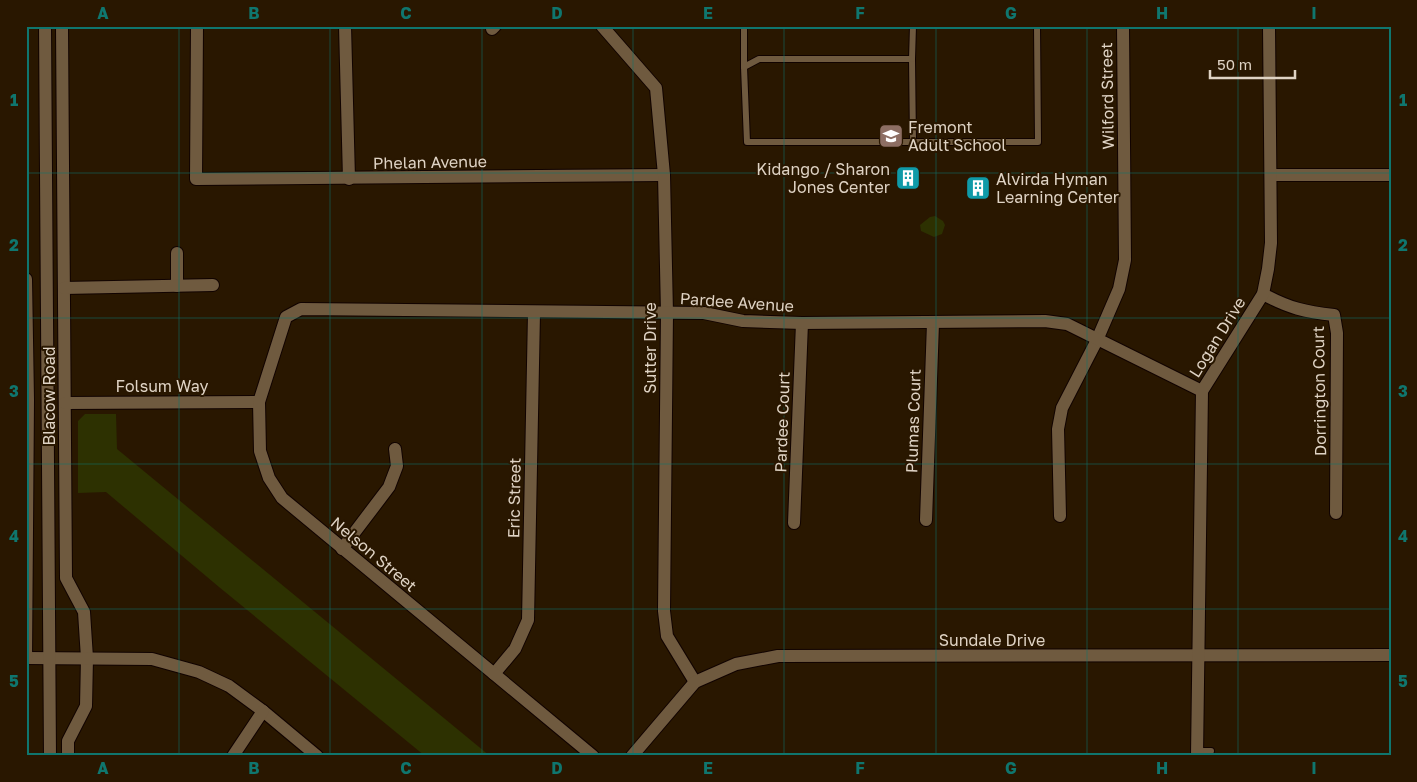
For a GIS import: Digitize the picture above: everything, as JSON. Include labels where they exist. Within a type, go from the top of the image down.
[{"type":"street","name":"Blacow Road","points":[[45,26],[50,756]]},
{"type":"street","name":"Blacow Road","points":[[62,26],[66,578],[84,612],[87,658],[86,706],[68,741],[68,756]]},
{"type":"street","name":"Phelan Avenue","points":[[197,26],[196,179],[664,175]]},
{"type":"street","points":[[345,26],[349,179]]},
{"type":"street","name":"Sutter Drive","points":[[602,26],[656,88],[664,175],[667,313],[664,611],[668,636],[695,682]]},
{"type":"street","name":"Wilford Street","points":[[1060,516],[1058,429],[1062,408],[1097,340],[1119,289],[1125,260],[1123,26]]},
{"type":"street","name":"Logan Drive","points":[[1197,753],[1202,391],[1263,294],[1268,269],[1271,243],[1269,26]]},
{"type":"street","points":[[1270,176],[1391,174]]},
{"type":"street","points":[[177,253],[177,286]]},
{"type":"street","name":"Blacow Road","points":[[26,279],[28,400],[26,659]]},
{"type":"street","points":[[64,288],[213,285]]},
{"type":"street","name":"Dorrington Court","points":[[1263,294],[1285,306],[1310,313],[1334,315],[1337,333],[1336,513]]},
{"type":"street","name":"Pardee Avenue","points":[[286,317],[301,309],[534,313],[704,313],[743,322],[802,323],[1045,321],[1067,324],[1202,391]]},
{"type":"street","name":"Eric Street","points":[[494,674],[515,648],[528,620],[534,313]]},
{"type":"street","name":"Nelson Street","points":[[286,317],[259,402],[260,452],[269,478],[282,498],[593,756]]},
{"type":"street","name":"Pardee Court","points":[[794,523],[802,323]]},
{"type":"street","name":"Plumas Court","points":[[926,520],[933,323]]},
{"type":"street","name":"Folsum Way","points":[[65,403],[259,402]]},
{"type":"street","points":[[342,549],[389,487],[397,466],[396,449]]},
{"type":"street","name":"Sundale Drive","points":[[632,756],[695,682],[736,664],[778,656],[1391,655]]},
{"type":"street","points":[[26,659],[152,659],[200,672],[229,686],[263,711],[317,756]]},
{"type":"street","points":[[233,756],[263,711]]},
{"type":"lane","points":[[913,26],[913,142]]},
{"type":"lane","points":[[744,28],[747,142],[1038,142],[1037,26]]},
{"type":"lane","points":[[744,67],[759,59],[912,59]]},
{"type":"lane","points":[[1197,753],[1211,751]]},
{"type":"green space","points":[[935,216],[943,221],[945,225],[942,234],[934,237],[921,231],[920,225],[930,217]]},
{"type":"green space","points":[[85,414],[116,414],[117,449],[490,756],[425,756],[106,492],[78,493],[78,421]]},
{"type":"place","name":"Fremont Adult School","points":[[891,136]]},
{"type":"place","name":"Kidango / Sharon Jones Center","points":[[908,178]]},
{"type":"place","name":"Alvirda Hyman Learning Center","points":[[978,188]]}]
